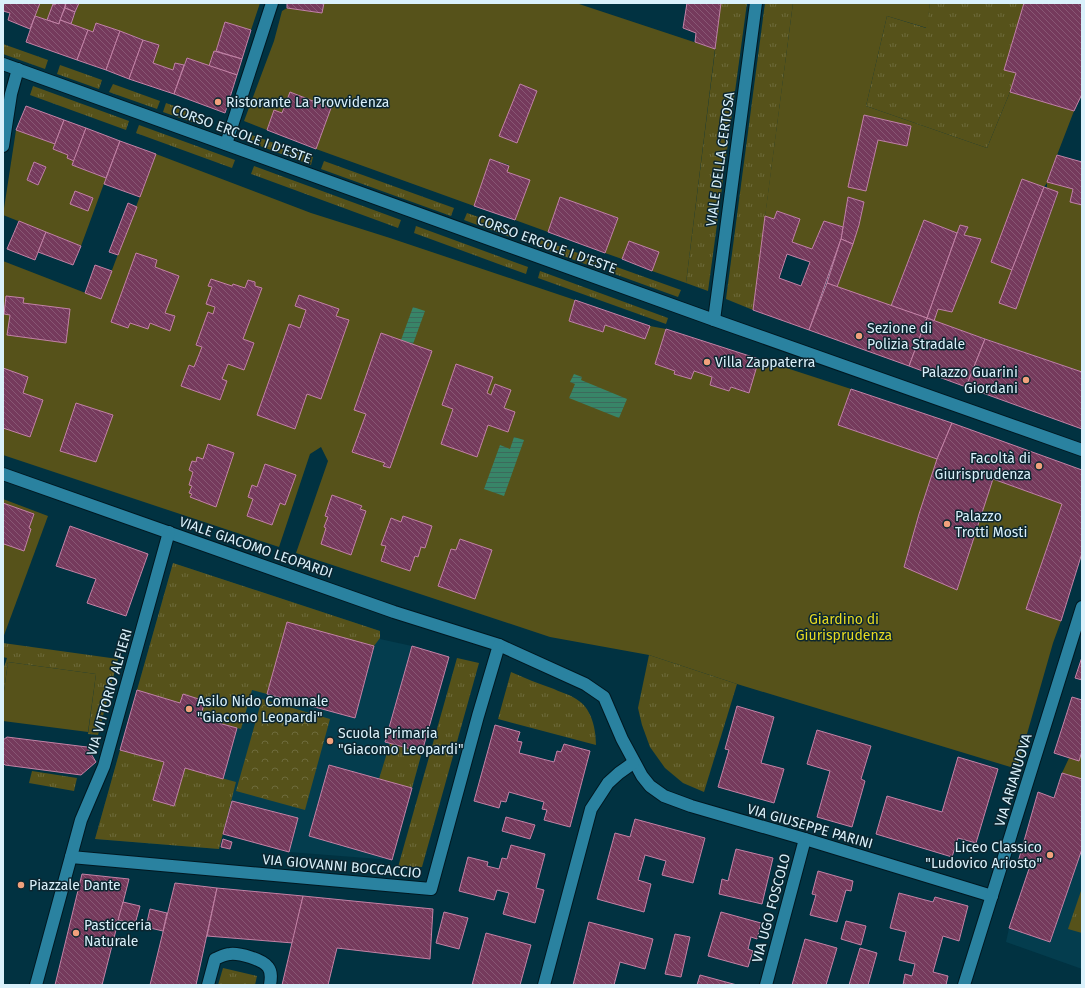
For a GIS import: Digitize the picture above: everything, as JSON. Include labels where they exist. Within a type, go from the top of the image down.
[{"type":"street","points":[[226,144],[272,3]]},
{"type":"street","name":"VIALE DELLA CERTOSA","points":[[714,320],[756,3]]},
{"type":"street","name":"CORSO ERCOLE I D'ESTE","points":[[3,64],[714,320],[1082,450]]},
{"type":"street","points":[[3,146],[11,94],[18,69]]},
{"type":"street","name":"VIALE GIACOMO LEOPARDI","points":[[3,474],[394,612],[499,645],[585,684],[604,697],[633,763]]},
{"type":"street","name":"VIA VITTORIO ALFIERI","points":[[36,985],[83,813],[104,766],[169,532]]},
{"type":"street","name":"VIA ARIANUOVA","points":[[964,985],[1082,607]]},
{"type":"street","name":"VIA GIOVANNI BOCCACCIO","points":[[71,856],[431,889],[499,645]]},
{"type":"street","points":[[544,985],[591,809],[608,783],[633,763]]},
{"type":"street","name":"VIA GIUSEPPE PARINI","points":[[633,763],[650,786],[664,796],[691,806],[992,896]]},
{"type":"street","name":"VIA UGO FOSCOLO","points":[[766,985],[805,839]]},
{"type":"street","points":[[208,985],[216,959],[232,954],[252,957],[268,967],[271,978],[270,985]]},
{"type":"shaded area","points":[[413,307],[425,311],[413,344],[401,340]]},
{"type":"shaded area","points":[[574,374],[582,377],[581,380],[627,399],[619,418],[569,398],[575,384],[570,382]]},
{"type":"shaded area","points":[[514,437],[524,440],[504,496],[484,489],[500,445],[510,449]]},
{"type":"shaded area","points":[[173,563],[380,631],[380,639],[412,646],[449,657],[392,860],[289,852],[223,834],[219,849],[95,839]]},
{"type":"shaded area","name":"Liceo Classico \"Ludovico Ariosto\"","points":[[1069,758],[1082,762],[1082,969],[1006,942],[1009,928],[1031,863],[1038,792],[1054,798]]},
{"type":"green space","points":[[40,3],[56,3],[55,5],[53,4],[47,20],[35,16]]},
{"type":"green space","points":[[79,3],[260,3],[251,30],[225,22],[216,51],[214,51],[209,66],[187,58],[184,65],[175,63],[173,70],[153,63],[159,45],[96,23],[93,32],[71,24]]},
{"type":"green space","points":[[324,3],[576,3],[715,49],[686,283],[652,271],[659,252],[629,241],[622,259],[605,253],[618,218],[560,197],[548,232],[515,220],[530,180],[507,172],[509,165],[490,159],[474,206],[316,149],[331,108],[290,92],[282,113],[274,111],[267,130],[244,121],[274,41],[282,11],[287,8],[322,13]],"holes":[[[520,84],[537,91],[516,143],[500,136]]]},
{"type":"green space","points":[[721,3],[747,3],[708,291],[686,283]]},
{"type":"green space","points":[[765,3],[793,3],[753,310],[726,299]]},
{"type":"green space","points":[[793,3],[930,3],[927,28],[887,16],[866,106],[987,148],[1010,92],[1074,111],[1047,181],[1073,189],[1070,202],[1082,205],[1082,372],[934,321],[938,309],[952,312],[981,239],[964,235],[968,228],[960,226],[957,233],[924,220],[891,306],[837,287],[859,225],[864,202],[848,197],[843,227],[824,221],[812,249],[792,242],[800,219],[777,211],[774,219],[765,216]],"holes":[[[864,115],[911,126],[907,146],[878,140],[866,191]],[[1022,179],[1044,187],[1047,183],[1047,188],[1058,193],[1016,309],[1012,270],[992,262]]]},
{"type":"green space","points":[[930,3],[1024,3],[1004,70],[1016,73],[1010,92],[987,148],[866,106],[887,16],[926,28]]},
{"type":"green space","points":[[3,44],[48,60],[45,69],[3,54]]},
{"type":"green space","points":[[60,65],[102,80],[99,89],[57,74]]},
{"type":"green space","points":[[113,84],[160,101],[157,109],[109,92]]},
{"type":"green space","points":[[33,86],[129,121],[126,130],[30,95]]},
{"type":"green space","points":[[166,103],[202,116],[200,125],[163,112]]},
{"type":"green space","points":[[139,125],[235,160],[232,168],[136,133]]},
{"type":"green space","points":[[16,130],[55,144],[53,149],[68,155],[74,161],[72,165],[106,178],[81,246],[3,215]],"holes":[[[34,162],[46,167],[38,185],[27,180]]]},
{"type":"green space","points":[[252,135],[313,157],[311,165],[249,142]]},
{"type":"green space","name":"Giardino di Giurisprudenza","points":[[156,154],[311,213],[575,300],[569,321],[602,332],[605,325],[645,338],[650,326],[666,329],[655,364],[675,371],[674,374],[691,379],[694,371],[712,377],[710,385],[729,391],[731,387],[748,393],[759,359],[851,389],[838,425],[937,459],[904,566],[957,590],[993,479],[1062,504],[1026,609],[1061,621],[1053,643],[1017,769],[737,684],[649,655],[550,637],[296,553],[328,461],[321,447],[310,454],[279,547],[3,455],[3,261],[101,299]]},
{"type":"green space","points":[[324,161],[454,208],[451,216],[321,169]]},
{"type":"green space","points":[[254,166],[401,220],[398,228],[251,174]]},
{"type":"green space","points":[[467,213],[513,229],[510,237],[464,220]]},
{"type":"green space","points":[[416,226],[528,267],[526,274],[414,233]]},
{"type":"green space","points":[[541,240],[598,260],[596,268],[539,247]]},
{"type":"green space","points":[[611,265],[681,290],[678,297],[609,272]]},
{"type":"green space","points":[[540,271],[668,318],[666,324],[538,278]]},
{"type":"green space","points":[[3,499],[48,516],[3,638]]},
{"type":"green space","points":[[173,563],[380,631],[380,638],[374,646],[287,623],[267,694],[252,690],[241,729],[200,718],[205,701],[183,694],[180,703],[137,690]]},
{"type":"green space","points":[[3,643],[118,659],[98,735],[88,734],[96,674],[8,662],[3,698],[3,670],[7,658],[3,657]]},
{"type":"green space","points":[[649,655],[737,684],[704,792],[683,783],[665,768],[650,747],[638,708]]},
{"type":"green space","points":[[457,658],[479,663],[422,867],[398,867]]},
{"type":"green space","points":[[8,662],[96,674],[88,732],[3,721],[3,698]]},
{"type":"green space","points":[[511,672],[554,689],[579,701],[590,715],[595,733],[596,745],[498,719]]},
{"type":"green space","points":[[262,699],[330,719],[305,810],[236,791]]},
{"type":"green space","points":[[390,743],[422,752],[412,788],[379,779]]},
{"type":"green space","points":[[120,750],[164,762],[153,800],[174,806],[185,768],[236,782],[219,849],[95,839]]},
{"type":"green space","points":[[1082,751],[1082,779],[1062,773],[1069,758]]},
{"type":"green space","points":[[32,771],[77,778],[74,791],[29,783]]},
{"type":"green space","points":[[1082,888],[1082,933],[1068,929]]},
{"type":"green space","points":[[223,968],[257,976],[255,985],[218,985]]},
{"type":"building","points":[[3,3],[40,3],[30,29],[8,20],[10,13],[3,11]]},
{"type":"building","points":[[56,3],[66,3],[59,24],[47,20],[53,4],[55,5]]},
{"type":"building","points":[[66,3],[79,3],[75,12],[65,8]]},
{"type":"building","points":[[287,3],[324,3],[322,13],[287,8]]},
{"type":"building","points":[[687,3],[721,3],[715,49],[695,42],[696,33],[683,28]]},
{"type":"building","points":[[1024,3],[1082,3],[1082,94],[1074,111],[1010,92],[1016,73],[1004,70]]},
{"type":"building","points":[[65,8],[75,12],[71,24],[60,20]]},
{"type":"building","points":[[35,16],[59,24],[60,20],[88,30],[77,60],[26,42]]},
{"type":"building","points":[[225,22],[251,30],[242,59],[216,51]]},
{"type":"building","points":[[96,23],[120,31],[106,70],[77,60],[88,30],[93,32]]},
{"type":"building","points":[[120,31],[143,40],[129,79],[106,70]]},
{"type":"building","points":[[143,40],[159,45],[153,63],[173,70],[175,63],[184,65],[174,94],[129,79]]},
{"type":"building","points":[[214,51],[242,59],[237,75],[209,66]]},
{"type":"building","points":[[187,58],[237,75],[225,113],[174,94]]},
{"type":"building","points":[[520,84],[537,91],[517,143],[499,136]]},
{"type":"building","points":[[290,92],[331,108],[316,149],[267,130],[274,110],[282,113]]},
{"type":"building","points":[[26,106],[64,120],[55,144],[16,130]]},
{"type":"building","points":[[864,115],[911,126],[907,146],[878,140],[866,191],[848,187]]},
{"type":"building","points":[[64,120],[86,128],[74,161],[67,158],[68,155],[53,149]]},
{"type":"building","points":[[86,128],[120,141],[106,178],[72,165]]},
{"type":"building","points":[[120,141],[156,154],[140,197],[104,184]]},
{"type":"building","points":[[1057,155],[1082,162],[1082,205],[1070,202],[1073,189],[1047,182]]},
{"type":"building","points":[[490,159],[509,166],[507,172],[530,180],[515,220],[474,206]]},
{"type":"building","points":[[34,162],[46,167],[38,185],[27,180]]},
{"type":"building","points":[[1022,179],[1044,187],[1012,270],[991,262]]},
{"type":"building","points":[[1044,187],[1058,192],[1016,309],[999,303]]},
{"type":"building","points":[[75,191],[93,198],[88,211],[70,204]]},
{"type":"building","points":[[560,197],[618,218],[605,253],[548,232]]},
{"type":"building","points":[[848,197],[864,202],[853,244],[841,239]]},
{"type":"building","points":[[128,203],[137,207],[118,255],[109,252]]},
{"type":"building","points":[[777,211],[800,219],[792,242],[812,249],[824,221],[843,227],[841,239],[809,330],[753,310],[765,216],[774,219]],"holes":[[[787,254],[810,262],[801,286],[779,278]]]},
{"type":"building","points":[[924,220],[957,233],[927,318],[891,306]]},
{"type":"building","points":[[19,221],[46,232],[35,260],[7,249]]},
{"type":"building","points":[[960,225],[968,227],[964,235],[981,239],[952,312],[938,309],[934,321],[927,318]]},
{"type":"building","points":[[46,232],[81,246],[73,265],[38,252]]},
{"type":"building","points":[[841,239],[853,244],[837,287],[827,283]]},
{"type":"building","points":[[629,241],[659,252],[652,271],[622,259]]},
{"type":"building","points":[[136,253],[157,260],[155,267],[179,276],[165,313],[175,316],[170,331],[150,323],[148,329],[130,323],[128,328],[111,322]]},
{"type":"building","points":[[95,265],[112,271],[101,299],[85,293]]},
{"type":"building","points":[[211,279],[232,286],[233,284],[245,288],[248,280],[255,282],[255,286],[262,288],[243,339],[254,343],[244,370],[228,364],[222,379],[227,381],[220,400],[181,386],[189,365],[194,367],[202,347],[196,345],[208,312],[213,314],[215,307],[206,304],[212,287],[208,286]]},
{"type":"building","points":[[827,283],[927,318],[909,366],[809,330]]},
{"type":"building","points":[[299,295],[339,309],[336,316],[349,320],[321,399],[307,394],[295,429],[257,415],[289,324],[300,328],[306,310],[295,306]]},
{"type":"building","points":[[6,296],[24,298],[23,303],[70,309],[66,343],[7,335],[10,315],[4,314]]},
{"type":"building","points":[[575,300],[650,326],[645,339],[605,325],[603,332],[569,321]]},
{"type":"building","points":[[927,318],[985,339],[966,387],[909,366]]},
{"type":"building","name":"Villa Zappaterra","points":[[666,329],[759,359],[749,393],[731,387],[729,391],[710,385],[712,377],[694,371],[691,379],[674,374],[675,371],[655,364]]},
{"type":"building","points":[[381,333],[432,351],[390,468],[383,466],[385,463],[352,452],[366,414],[354,410]]},
{"type":"building","name":"Palazzo Guarini Giordani","points":[[985,339],[1082,372],[1082,429],[966,387]]},
{"type":"building","points":[[456,364],[493,377],[487,393],[491,395],[495,384],[511,390],[504,408],[515,412],[508,432],[488,425],[477,457],[441,444],[453,409],[442,405]]},
{"type":"building","points":[[3,368],[28,377],[23,393],[43,400],[30,437],[3,428]]},
{"type":"building","points":[[851,389],[952,423],[937,459],[838,425]]},
{"type":"building","points":[[76,403],[113,415],[96,462],[60,451]]},
{"type":"building","name":"Palazzo Trotti Mosti","points":[[952,423],[1082,470],[1082,553],[1061,621],[1026,609],[1062,504],[993,479],[957,590],[904,567],[937,459]]},
{"type":"building","points":[[208,444],[234,453],[216,507],[190,497],[192,494],[189,493],[192,486],[189,485],[193,472],[189,470],[192,461],[196,462],[197,457],[203,459]]},
{"type":"building","points":[[265,464],[296,475],[285,505],[280,503],[272,525],[247,516],[253,499],[248,497],[252,485],[257,487]]},
{"type":"building","points":[[332,495],[362,506],[360,509],[366,511],[351,555],[321,544],[326,528],[324,527],[328,517],[325,516]]},
{"type":"building","points":[[3,503],[34,514],[24,551],[4,544],[3,547]]},
{"type":"building","points":[[403,516],[432,526],[425,548],[421,547],[418,557],[415,556],[410,571],[381,561],[386,546],[381,545],[391,518],[401,522]]},
{"type":"building","points":[[70,526],[148,554],[126,616],[87,603],[96,579],[56,566]]},
{"type":"building","points":[[460,539],[492,550],[475,599],[438,586],[451,549],[456,550]]},
{"type":"building","points":[[287,622],[374,646],[355,718],[267,694]]},
{"type":"building","points":[[412,646],[449,657],[422,752],[385,742]]},
{"type":"building","points":[[1082,657],[1082,680],[1075,678]]},
{"type":"building","name":"Asilo Nido Comunale \"Giacomo Leopardi\"","points":[[137,690],[180,703],[183,694],[205,701],[200,718],[237,728],[223,779],[185,768],[174,806],[153,800],[164,762],[120,750]]},
{"type":"building","points":[[1072,697],[1082,700],[1082,751],[1079,761],[1054,753]]},
{"type":"building","points":[[737,706],[774,717],[761,763],[784,769],[774,803],[718,787],[729,750],[725,749]]},
{"type":"building","points":[[495,725],[520,732],[517,741],[522,742],[519,753],[554,762],[557,751],[561,752],[564,744],[590,751],[570,827],[544,820],[547,810],[542,809],[544,802],[509,792],[506,802],[501,801],[499,808],[474,801]]},
{"type":"building","points":[[817,730],[871,746],[861,779],[865,781],[852,827],[817,817],[830,771],[807,764]]},
{"type":"building","points":[[7,737],[87,747],[96,762],[81,775],[5,765],[3,763],[3,740]]},
{"type":"building","points":[[958,757],[998,769],[976,843],[958,838],[952,857],[876,834],[887,796],[942,812]]},
{"type":"building","points":[[329,765],[412,788],[392,860],[309,836]]},
{"type":"building","name":"Liceo Classico \"Ludovico Ariosto\"","points":[[1062,773],[1082,779],[1082,849],[1050,942],[1009,928],[1031,863],[1018,862],[1038,792],[1054,798]]},
{"type":"building","points":[[232,801],[298,818],[289,852],[223,834]]},
{"type":"building","points":[[506,817],[535,825],[530,839],[502,831]]},
{"type":"building","points":[[635,819],[705,838],[693,883],[662,875],[666,861],[645,855],[638,880],[651,884],[644,912],[597,899],[615,833],[630,837]]},
{"type":"building","points":[[223,839],[232,842],[230,849],[221,847]]},
{"type":"building","points":[[511,845],[545,854],[536,888],[544,890],[535,923],[503,914],[509,893],[497,890],[494,900],[459,891],[468,857],[488,862],[487,866],[499,869],[502,858],[507,859]]},
{"type":"building","points":[[736,849],[773,858],[762,904],[719,894],[722,879],[728,881]]},
{"type":"building","points":[[818,871],[853,881],[851,891],[846,890],[837,922],[810,915],[816,895],[812,894]]},
{"type":"building","points":[[82,874],[129,879],[102,985],[55,985]]},
{"type":"building","points":[[175,883],[217,888],[196,985],[150,985]]},
{"type":"building","points":[[217,888],[303,896],[293,943],[207,936]]},
{"type":"building","points":[[899,893],[933,902],[935,897],[968,906],[959,941],[943,936],[933,972],[948,976],[946,985],[903,985],[905,974],[912,976],[915,964],[899,960],[906,932],[890,928]]},
{"type":"building","points":[[303,896],[433,909],[430,959],[337,948],[328,985],[282,985]]},
{"type":"building","points":[[123,902],[140,906],[135,924],[118,920]]},
{"type":"building","points":[[150,909],[167,913],[163,931],[146,927]]},
{"type":"building","points":[[444,912],[468,918],[459,949],[436,943]]},
{"type":"building","points":[[721,912],[761,923],[757,939],[751,937],[748,949],[753,951],[748,967],[708,956]]},
{"type":"building","points":[[846,921],[866,926],[861,945],[841,939]]},
{"type":"building","points":[[589,922],[653,939],[645,969],[620,962],[614,985],[573,985]]},
{"type":"building","points":[[486,933],[531,945],[520,985],[472,985]]},
{"type":"building","points":[[675,934],[690,937],[681,977],[665,974]]},
{"type":"building","points":[[805,939],[837,948],[826,985],[792,985]]},
{"type":"building","points":[[860,948],[877,953],[868,985],[849,985]]},
{"type":"building","points":[[700,975],[737,985],[697,985]]},
{"type":"place","name":"Ristorante La Provvidenza","points":[[218,102]]},
{"type":"place","name":"Sezione di Polizia Stradale","points":[[859,336]]},
{"type":"place","name":"Villa Zappaterra","points":[[707,362]]},
{"type":"place","name":"Palazzo Guarini Giordani","points":[[1026,380]]},
{"type":"place","name":"Facoltà di Giurisprudenza","points":[[1039,466]]},
{"type":"place","name":"Palazzo Trotti Mosti","points":[[947,524]]},
{"type":"place","name":"Asilo Nido Comunale \"Giacomo Leopardi\"","points":[[189,709]]},
{"type":"place","name":"Scuola Primaria \"Giacomo Leopardi\"","points":[[330,741]]},
{"type":"place","name":"Liceo Classico \"Ludovico Ariosto\"","points":[[1050,855]]},
{"type":"place","name":"Piazzale Dante","points":[[21,885]]},
{"type":"place","name":"Pasticceria Naturale","points":[[76,933]]}]
